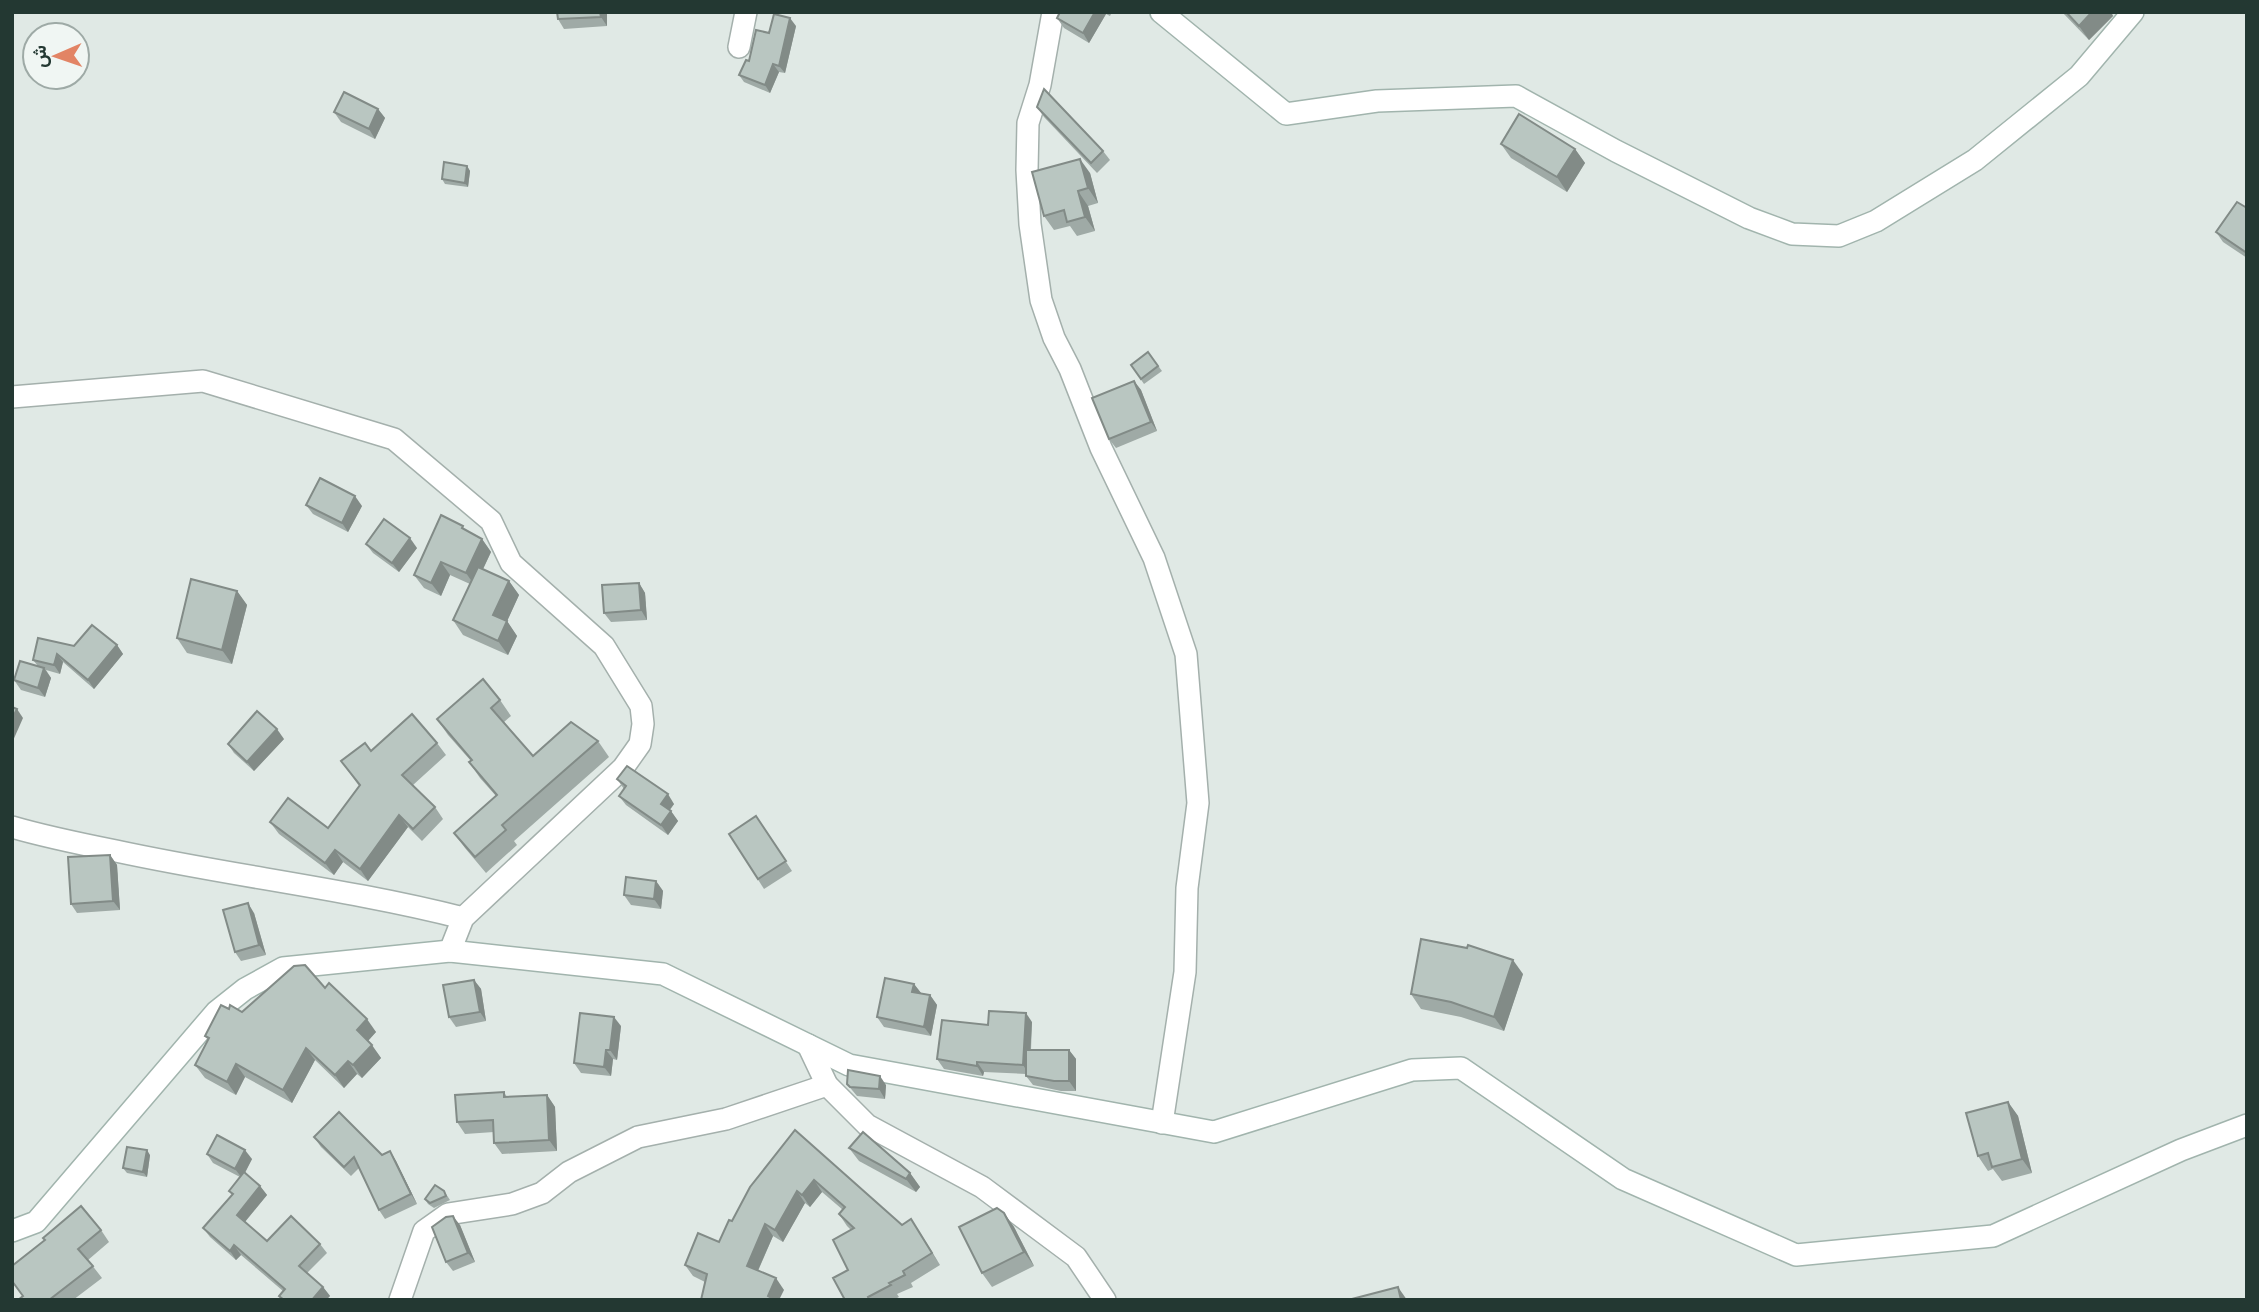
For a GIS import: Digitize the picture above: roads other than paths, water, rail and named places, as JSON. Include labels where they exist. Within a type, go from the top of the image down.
[{"type":"street","points":[[739,47],[746,12]]},
{"type":"street","points":[[1053,12],[1040,85],[1028,123],[1030,224],[1041,300],[1054,338],[1070,369],[1101,448],[1154,558],[1186,654],[1198,803],[1187,888],[1185,972],[1162,1123]]},
{"type":"street","points":[[1161,12],[1286,114],[1377,101],[1516,96],[1616,151],[1749,218],[1792,234],[1839,236],[1876,221],[1975,160],[2079,76],[2133,12]]},
{"type":"street","points":[[12,397],[203,381],[394,439],[491,521],[511,563],[604,646],[640,706],[643,724],[640,744],[623,768],[463,918],[450,951]]},
{"type":"street","points":[[12,827],[166,862],[408,904],[463,918]]},
{"type":"street","points":[[12,1231],[36,1222],[216,1012],[245,989],[283,968],[450,951],[663,974],[849,1065],[1214,1132],[1412,1070],[1461,1068],[1623,1179],[1796,1255],[1993,1236],[2182,1150],[2247,1125]]},
{"type":"street","points":[[808,1045],[827,1085],[867,1125],[982,1187],[1076,1257],[1105,1300]]},
{"type":"street","points":[[400,1300],[424,1231],[448,1214],[512,1204],[542,1193],[569,1172],[638,1137],[726,1119],[827,1085]]}]
